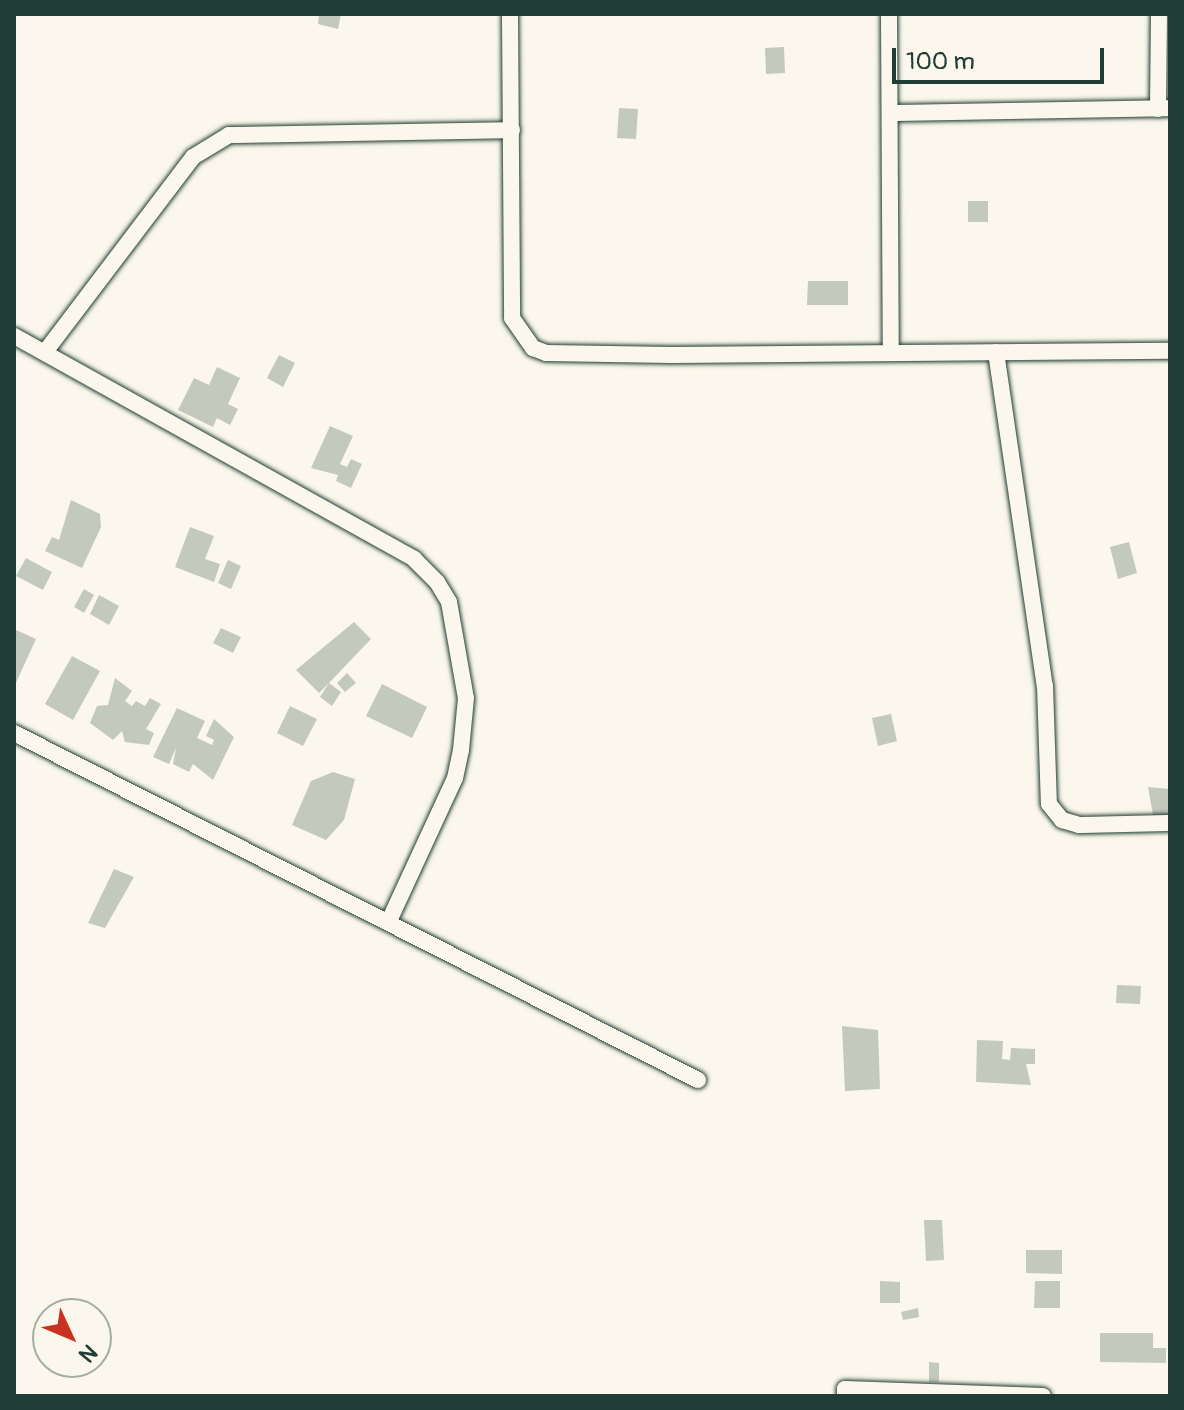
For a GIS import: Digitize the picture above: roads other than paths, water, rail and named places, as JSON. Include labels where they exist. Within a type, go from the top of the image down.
[{"type":"street","points":[[510,14],[512,318],[533,348],[562,354],[1170,351]]},
{"type":"street","points":[[889,14],[891,353]]},
{"type":"street","points":[[890,113],[1164,108],[1159,14]]},
{"type":"street","points":[[45,352],[193,157],[229,135],[512,130]]},
{"type":"street","points":[[14,336],[414,559],[437,582],[449,602],[466,698],[461,750],[455,778],[389,921]]},
{"type":"street","points":[[996,352],[1045,686],[1049,804],[1062,820],[1079,825],[1170,823]]},
{"type":"street","points":[[14,733],[698,1080]]},
{"type":"street","points":[[845,1396],[845,1389],[1043,1396]]}]
